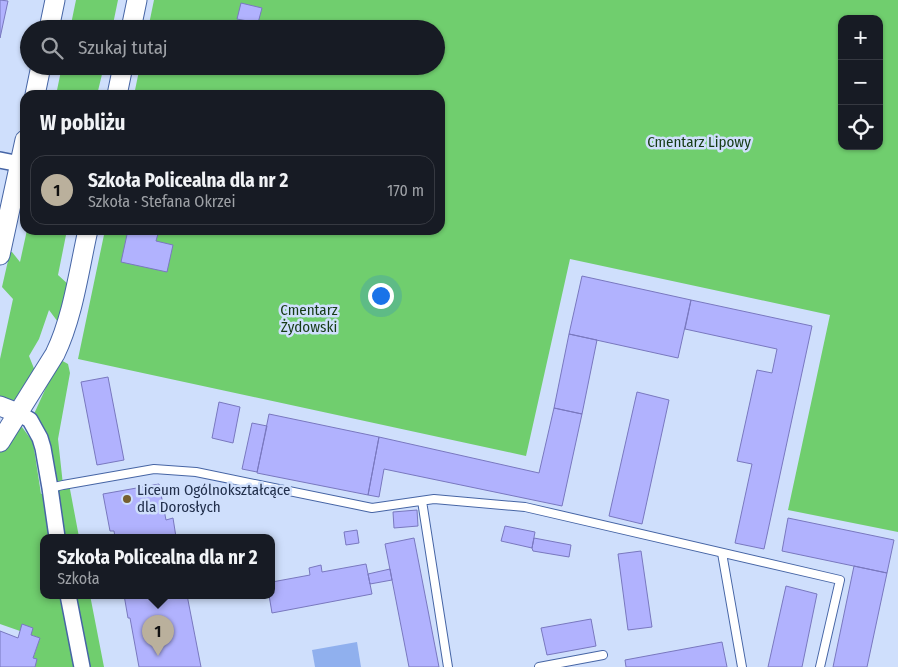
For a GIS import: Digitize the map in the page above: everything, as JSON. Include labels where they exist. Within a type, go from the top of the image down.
[{"type":"street","points":[[51,20],[55,0]]},
{"type":"street","points":[[133,20],[137,0]]},
{"type":"street","points":[[36,90],[39,75]]},
{"type":"street","points":[[118,90],[121,75]]},
{"type":"street","points":[[0,160],[20,164],[0,255]]},
{"type":"street","points":[[0,442],[62,340],[87,235]]},
{"type":"street","points":[[0,406],[30,420],[40,438],[57,534]]},
{"type":"street","points":[[69,599],[82,667]]},
{"type":"lane","points":[[50,488],[154,469],[196,472],[372,508],[434,499],[525,507],[840,580],[820,667]]},
{"type":"lane","points":[[422,501],[448,667]]},
{"type":"lane","points":[[722,553],[742,667]]},
{"type":"lane","points":[[539,667],[603,655]]},
{"type":"green space","points":[[76,0],[118,0],[114,20],[72,20]]},
{"type":"green space","name":"Cmentarz Lipowy","points":[[154,0],[898,0],[898,532],[788,510],[830,315],[570,259],[526,456],[78,359],[104,235],[445,235],[445,90],[135,90],[138,75],[445,75],[445,20],[150,20]]},
{"type":"green space","points":[[60,75],[102,75],[98,90],[57,90]]},
{"type":"green space","points":[[26,235],[66,235],[58,275],[69,285],[58,322],[49,310],[39,339],[29,356],[35,371],[17,398],[12,401],[0,396],[0,359],[13,299],[2,287],[10,252],[20,262]]},
{"type":"green space","points":[[59,359],[68,364],[70,373],[58,439],[63,485],[53,478],[34,414]]},
{"type":"green space","points":[[19,423],[33,442],[41,494],[69,484],[78,534],[40,534],[40,599],[91,599],[104,667],[30,667],[40,638],[0,624],[0,452]]},
{"type":"water","points":[[357,642],[361,667],[315,667],[312,650]]},
{"type":"building","points":[[0,0],[8,1],[0,38]]},
{"type":"building","points":[[241,3],[262,8],[259,20],[237,19]]},
{"type":"building","points":[[127,235],[158,235],[156,241],[173,245],[167,272],[121,262]]},
{"type":"building","points":[[582,276],[691,300],[678,358],[569,334]]},
{"type":"building","points":[[691,300],[812,326],[764,549],[735,543],[752,464],[737,461],[757,370],[772,373],[777,349],[685,329]]},
{"type":"building","points":[[569,334],[597,340],[582,414],[554,408]]},
{"type":"building","points":[[108,377],[124,460],[97,465],[81,382]]},
{"type":"building","points":[[637,392],[669,400],[642,524],[609,516]]},
{"type":"building","points":[[219,402],[240,407],[233,443],[212,438]]},
{"type":"building","points":[[554,408],[582,414],[562,506],[384,469],[379,497],[368,495],[379,437],[539,473]]},
{"type":"building","points":[[269,414],[379,437],[368,495],[257,473]]},
{"type":"building","points":[[252,423],[267,426],[257,472],[242,469]]},
{"type":"building","points":[[159,484],[166,520],[173,518],[176,534],[114,534],[114,531],[110,531],[103,494]]},
{"type":"building","points":[[417,510],[418,526],[394,528],[393,512]]},
{"type":"building","points":[[788,518],[894,540],[887,573],[782,551]]},
{"type":"building","points":[[505,526],[535,532],[532,548],[501,541]]},
{"type":"building","points":[[357,530],[359,543],[346,545],[344,532]]},
{"type":"building","points":[[414,538],[439,667],[409,667],[385,544]]},
{"type":"building","points":[[534,538],[571,545],[569,557],[533,551]]},
{"type":"building","points":[[641,551],[652,627],[628,630],[618,554]]},
{"type":"building","points":[[366,564],[372,594],[272,613],[270,599],[275,599],[275,581],[310,575],[309,568],[321,565],[322,572]]},
{"type":"building","points":[[854,566],[887,573],[867,667],[833,667]]},
{"type":"building","points":[[390,569],[392,580],[370,584],[368,574]]},
{"type":"building","points":[[786,586],[817,594],[802,667],[768,667]]},
{"type":"building","points":[[125,599],[188,599],[201,667],[139,667],[130,618],[128,618]]},
{"type":"building","points":[[591,619],[596,646],[547,655],[541,628]]},
{"type":"building","points":[[22,624],[33,628],[31,635],[40,638],[33,658],[37,659],[35,667],[0,667],[0,631],[18,638]]},
{"type":"building","points":[[722,642],[727,667],[626,667],[625,660]]},
{"type":"place","name":"Liceum Ogólnokształcące dla Dorosłych","points":[[127,499]]},
{"type":"place","name":"Szkoła Policealna dla nr 2","points":[[158,656]]},
{"type":"park label","name":"Cmentarz Żydowski","points":[[309,318]]}]
